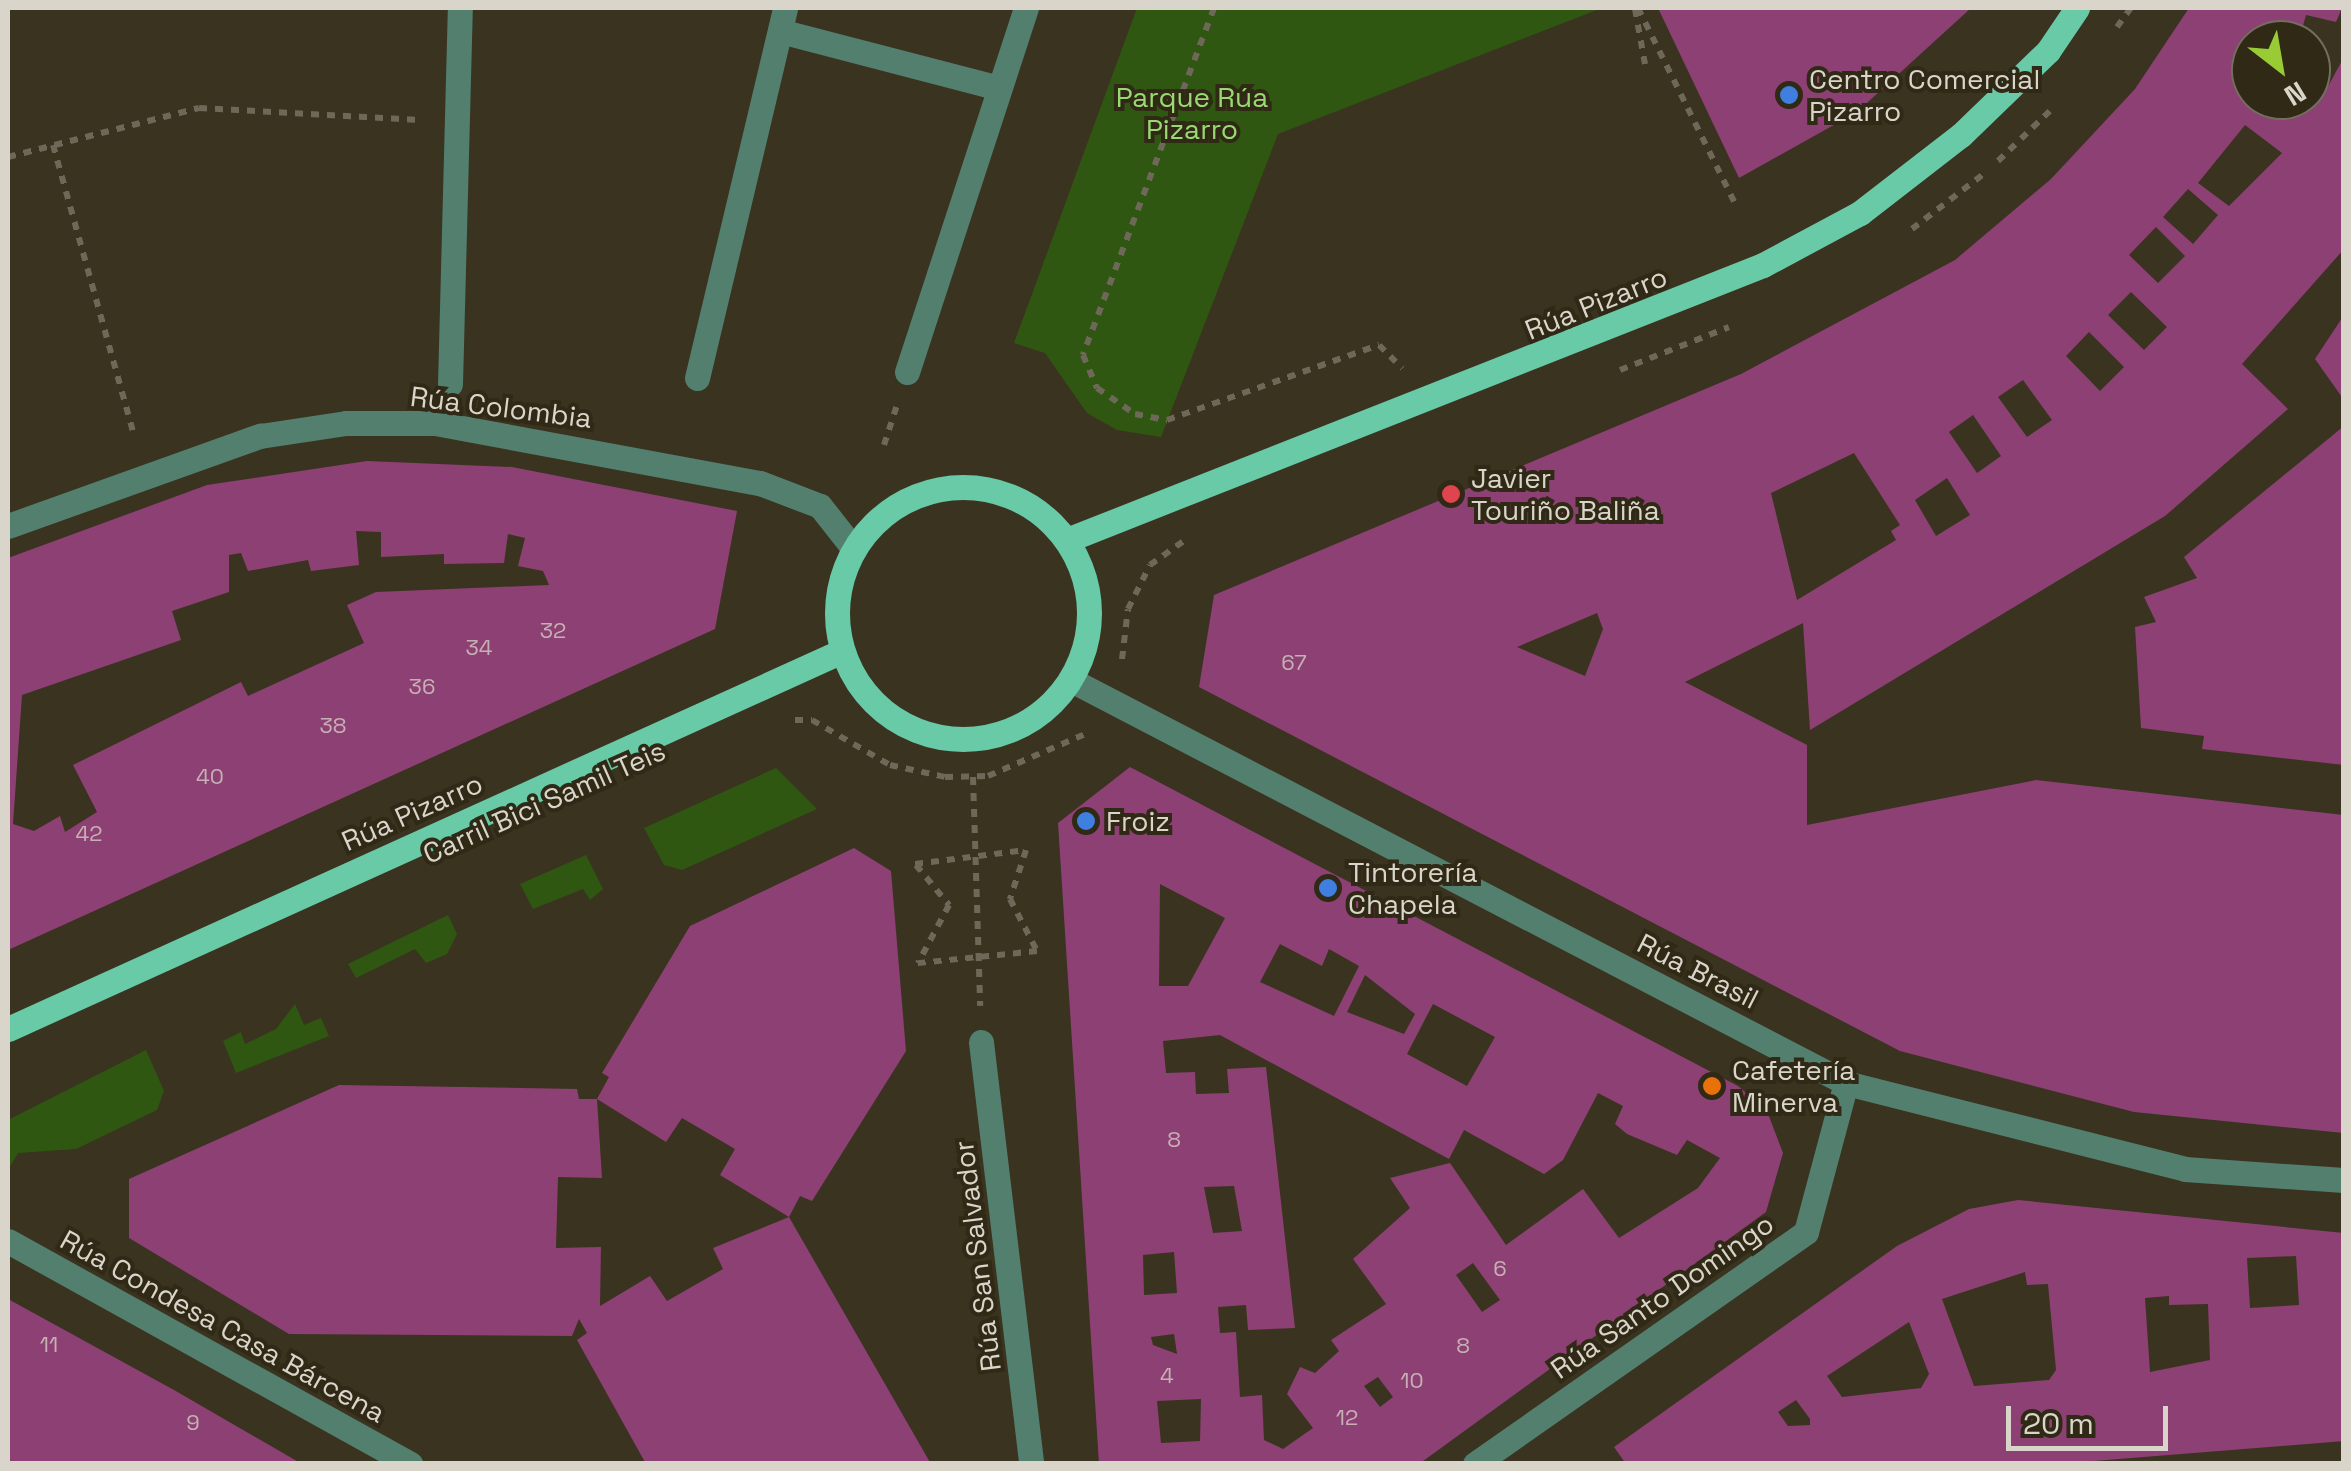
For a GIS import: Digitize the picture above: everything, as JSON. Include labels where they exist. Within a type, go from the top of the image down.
[{"type":"main road","name":"Rúa Pizarro","points":[[1067,540],[1660,311],[1860,213],[1962,135],[2048,52],[2077,8]]},
{"type":"main road","points":[[957,487],[1012,498],[1067,540],[1089,609],[1071,680],[1044,711],[968,740],[889,717],[842,651],[838,598],[854,549],[916,496],[957,487]]},
{"type":"main road","name":"Rúa Pizarro","points":[[8,1029],[842,651]]},
{"type":"street","points":[[450,384],[460,8]]},
{"type":"street","points":[[907,372],[1026,8]]},
{"type":"street","points":[[697,378],[783,20],[999,88]]},
{"type":"street","name":"Rúa Colombia","points":[[8,526],[260,436],[435,423],[760,483],[820,506],[854,549]]},
{"type":"street","name":"Rúa Brasil","points":[[1071,680],[1846,1084],[2185,1170],[2344,1180]]},
{"type":"street","name":"Rúa San Salvador","points":[[981,1042],[1032,1464]]},
{"type":"street","name":"Rúa Santo Domingo","points":[[1475,1464],[1806,1232],[1846,1084]]},
{"type":"street","name":"Rúa Condesa Casa Bárcena","points":[[8,1241],[410,1464]]},
{"type":"path","points":[[1214,8],[1083,355],[1098,388],[1134,414],[1167,420],[1379,345],[1400,364],[1418,406]]},
{"type":"path","points":[[1636,8],[1645,64]]},
{"type":"path","points":[[1636,8],[1735,203]]},
{"type":"path","points":[[8,156],[199,108],[457,122]]},
{"type":"path","points":[[54,144],[134,436]]},
{"type":"path","points":[[781,720],[812,720],[890,765],[972,777],[1091,731]]},
{"type":"path","points":[[972,777],[978,856],[978,957]]},
{"type":"path","points":[[1026,850],[1010,899],[1037,950],[978,957],[918,963],[949,904],[916,864],[1026,850]]},
{"type":"green space","name":"Parque Rúa Pizarro","points":[[1137,8],[1602,8],[1278,134],[1161,437],[1117,430],[1087,413],[1045,353],[1014,343]]},
{"type":"green space","points":[[776,768],[817,809],[682,870],[664,865],[644,828]]},
{"type":"green space","points":[[586,855],[603,889],[590,900],[583,889],[533,909],[520,884]]},
{"type":"green space","points":[[448,915],[457,934],[447,954],[426,963],[415,949],[356,978],[348,964]]},
{"type":"green space","points":[[295,1004],[304,1025],[321,1018],[329,1036],[236,1073],[223,1041],[241,1032],[245,1044],[276,1029]]},
{"type":"green space","points":[[146,1050],[164,1091],[157,1110],[76,1149],[18,1153],[8,1170],[8,1120]]},
{"type":"building","name":"Centro Comercial Pizarro","points":[[1658,8],[1971,8],[1857,112],[1739,178]]},
{"type":"building","points":[[2189,8],[2342,8],[2336,22],[2306,15],[2305,20],[2231,20],[2231,120],[2331,120],[2331,81],[2344,57],[2344,249],[2242,364],[2288,409],[2165,516],[1810,730],[1803,623],[1685,682],[1807,745],[1807,825],[2036,780],[2344,815],[2344,1133],[2134,1112],[1900,1051],[1199,687],[1214,595],[1741,374],[1955,260],[2051,179],[2135,89]],"holes":[[[2245,125],[2282,153],[2229,206],[2198,183]],[[2188,189],[2218,215],[2193,244],[2163,217]],[[2156,227],[2185,256],[2158,283],[2129,255]],[[2131,292],[2167,327],[2144,350],[2108,315]],[[2089,332],[2124,367],[2100,391],[2066,356]],[[2023,380],[2052,420],[2027,437],[1998,397]],[[1973,415],[2001,456],[1977,473],[1949,432]],[[1854,453],[1900,525],[1891,531],[1896,540],[1797,600],[1771,493]],[[1947,478],[1970,515],[1936,536],[1915,500]],[[1597,613],[1603,629],[1585,676],[1517,647]]]},
{"type":"building","points":[[2344,315],[2344,400],[2315,359]]},
{"type":"building","points":[[2344,426],[2344,765],[2202,749],[2204,736],[2141,728],[2135,627],[2156,622],[2144,597],[2197,578],[2184,557]]},
{"type":"building","points":[[367,461],[512,467],[737,511],[715,629],[8,950],[8,558],[207,485]],"holes":[[[356,531],[381,532],[381,557],[444,554],[444,564],[504,563],[508,534],[525,538],[518,566],[543,571],[549,585],[376,592],[347,605],[364,643],[248,696],[241,682],[73,765],[97,812],[65,832],[60,816],[34,831],[13,824],[22,695],[181,640],[172,611],[229,592],[229,555],[241,553],[248,571],[308,560],[311,571],[359,565]]]},
{"type":"building","points":[[1130,767],[1738,1086],[1767,1111],[1783,1153],[1766,1212],[1419,1464],[1099,1464],[1058,823]],"holes":[[[1160,884],[1225,918],[1188,986],[1159,986]],[[1280,944],[1322,966],[1329,949],[1359,966],[1334,1016],[1260,982]],[[1365,975],[1415,1014],[1404,1034],[1347,1012]],[[1433,1004],[1495,1037],[1467,1086],[1407,1054]],[[1220,1035],[1449,1159],[1464,1130],[1544,1174],[1563,1160],[1598,1093],[1623,1106],[1615,1124],[1627,1134],[1677,1155],[1687,1140],[1720,1158],[1698,1188],[1619,1238],[1583,1189],[1506,1245],[1450,1163],[1390,1178],[1410,1208],[1353,1259],[1386,1304],[1331,1340],[1339,1351],[1315,1373],[1300,1367],[1287,1394],[1313,1428],[1283,1449],[1264,1440],[1262,1395],[1240,1397],[1236,1332],[1220,1333],[1218,1307],[1246,1305],[1248,1330],[1295,1328],[1266,1067],[1227,1069],[1229,1093],[1196,1094],[1195,1072],[1166,1073],[1163,1041]],[[1234,1186],[1242,1231],[1213,1233],[1204,1187]],[[1174,1252],[1177,1293],[1144,1295],[1143,1255]],[[1473,1263],[1500,1300],[1482,1312],[1456,1275]],[[1174,1334],[1177,1354],[1153,1345],[1151,1337]],[[1378,1377],[1393,1397],[1380,1407],[1364,1386]],[[1201,1399],[1200,1441],[1161,1443],[1157,1401]]]},
{"type":"building","points":[[854,848],[891,871],[906,1051],[812,1201],[800,1196],[789,1217],[720,1175],[735,1149],[682,1118],[666,1142],[597,1099],[609,1077],[602,1073],[690,926]]},
{"type":"building","points":[[339,1085],[577,1089],[579,1099],[597,1099],[602,1178],[558,1177],[556,1248],[601,1247],[600,1306],[650,1276],[667,1301],[723,1269],[713,1248],[789,1217],[931,1464],[646,1464],[577,1340],[587,1333],[579,1319],[572,1336],[289,1334],[129,1238],[129,1179]]},
{"type":"building","points":[[2018,1200],[2344,1233],[2344,1441],[2056,1464],[1626,1464],[1614,1447],[1897,1246],[1969,1209]],"holes":[[[2296,1256],[2299,1305],[2250,1308],[2247,1258]],[[2025,1272],[2027,1285],[2048,1284],[2056,1370],[2049,1380],[1974,1386],[1942,1299]],[[2169,1296],[2169,1305],[2208,1304],[2210,1360],[2150,1372],[2145,1298]],[[1909,1322],[1929,1374],[1921,1388],[1842,1397],[1827,1376]],[[1796,1400],[1810,1425],[1788,1426],[1778,1412]]]},
{"type":"building","points":[[8,1299],[174,1390],[302,1464],[8,1464]]},
{"type":"place","name":"Centro Comercial Pizarro","points":[[1789,95]]},
{"type":"place","name":"Javier Touriño Baliña","points":[[1451,494]]},
{"type":"place","name":"Froiz","points":[[1086,821]]},
{"type":"place","name":"Tintorería Chapela","points":[[1328,888]]},
{"type":"place","name":"Cafetería Minerva","points":[[1712,1086]]}]
